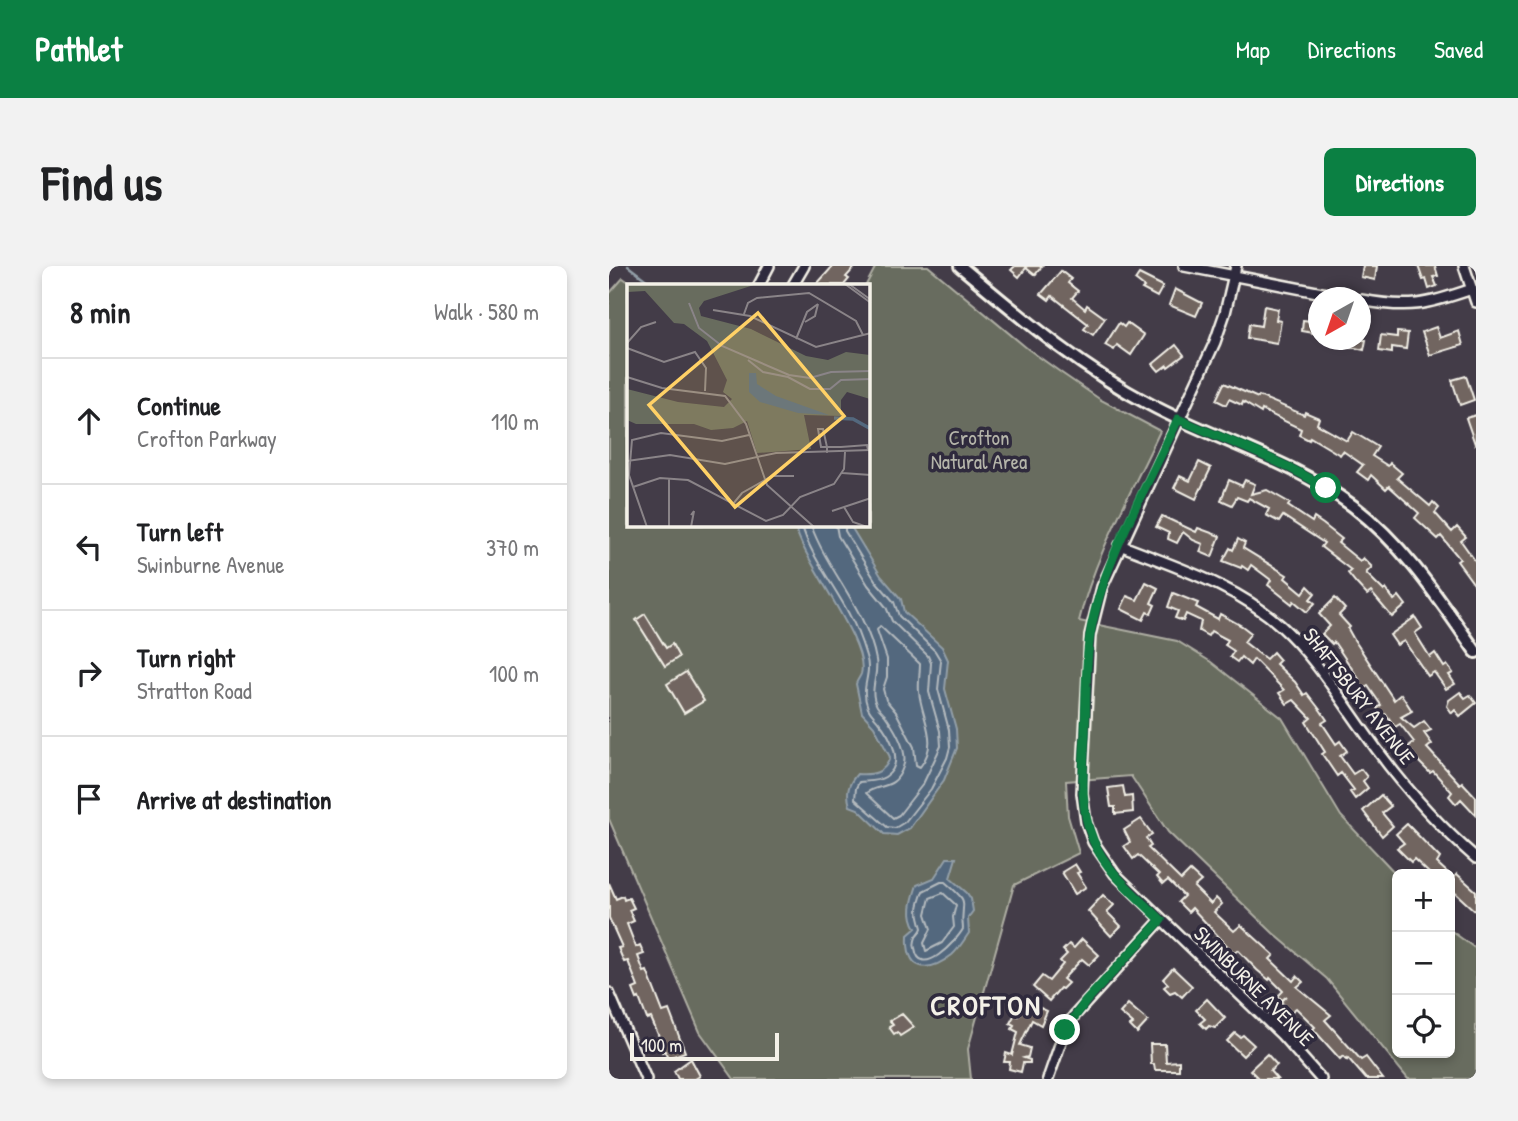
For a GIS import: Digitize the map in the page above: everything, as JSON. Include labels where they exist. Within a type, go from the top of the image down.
[{"type":"street","points":[[760,284],[769,266]]},
{"type":"street","points":[[794,284],[804,266]]},
{"type":"street","points":[[960,266],[1073,359],[1109,382],[1178,419],[1299,471],[1353,507],[1411,561],[1476,652]]},
{"type":"street","points":[[1184,266],[1235,271],[1308,288]]},
{"type":"street","points":[[1464,266],[1476,302]]},
{"type":"street","name":"SWINBURNE AVENUE","points":[[1235,271],[1226,313],[1215,342],[1119,545],[1102,587],[1090,635],[1082,793],[1086,822],[1102,858],[1115,874],[1282,1035],[1321,1079]]},
{"type":"street","points":[[1371,302],[1415,306],[1472,289]]},
{"type":"street","name":"SHAFTSBURY AVENUE","points":[[1119,545],[1225,588],[1279,624],[1323,672],[1360,727],[1409,790],[1476,858]]},
{"type":"street","points":[[1048,1079],[1065,1030],[1074,1016],[1161,920]]},
{"type":"street","points":[[609,993],[646,1079]]},
{"type":"green space","name":"Crofton Natural Area","points":[[876,266],[928,266],[1028,349],[1063,374],[1101,400],[1160,431],[1104,548],[1079,621],[1177,641],[1211,662],[1282,718],[1341,816],[1392,870],[1392,1058],[1455,1058],[1455,934],[1476,949],[1476,1079],[1408,1079],[1327,979],[1273,933],[1168,832],[1131,776],[1066,781],[1068,816],[1079,853],[1014,885],[968,1049],[971,1079],[734,1079],[700,1032],[609,819],[609,294],[623,278],[632,284],[627,284],[627,527],[870,527],[870,284],[867,284]]},
{"type":"water","points":[[796,527],[851,527],[881,576],[901,599],[904,612],[942,647],[948,660],[945,689],[956,729],[957,748],[944,780],[910,828],[897,835],[884,834],[858,809],[850,806],[849,789],[857,774],[873,774],[881,770],[890,757],[874,726],[862,713],[856,684],[861,674],[861,660],[855,643]]},
{"type":"water","points":[[947,858],[956,858],[950,878],[971,899],[973,911],[968,918],[969,933],[955,953],[943,961],[926,967],[919,966],[910,956],[908,947],[908,935],[916,928],[911,912],[913,896],[917,885],[934,878]]},
{"type":"building","points":[[833,266],[856,266],[846,277],[849,279],[845,284],[817,284]]},
{"type":"building","points":[[1015,266],[1042,266],[1035,275],[1026,268],[1019,277],[1011,270]]},
{"type":"building","points":[[1363,266],[1377,266],[1375,280],[1361,277]]},
{"type":"building","points":[[1418,266],[1435,266],[1438,276],[1433,277],[1437,286],[1429,289]]},
{"type":"building","points":[[1061,271],[1071,279],[1068,283],[1078,291],[1072,298],[1085,309],[1087,305],[1105,318],[1093,335],[1084,329],[1088,324],[1052,296],[1049,300],[1041,294]]},
{"type":"building","points":[[1139,274],[1163,286],[1157,297],[1142,289],[1144,287],[1135,280]]},
{"type":"building","points":[[1175,289],[1202,303],[1196,316],[1169,305]]},
{"type":"building","points":[[1264,306],[1278,309],[1276,320],[1281,321],[1277,343],[1247,338],[1249,324],[1261,326]]},
{"type":"building","points":[[1303,320],[1308,321],[1308,332],[1302,331]]},
{"type":"building","points":[[1119,323],[1124,327],[1127,323],[1144,335],[1131,355],[1117,345],[1114,350],[1105,345]]},
{"type":"building","points":[[1436,327],[1440,338],[1459,331],[1463,345],[1430,355],[1422,332]]},
{"type":"building","points":[[1397,332],[1408,333],[1406,349],[1392,347],[1392,353],[1379,351],[1381,335],[1397,337]]},
{"type":"building","points":[[1176,345],[1184,355],[1159,371],[1153,364]]},
{"type":"building","points":[[1466,376],[1474,400],[1460,405],[1452,380]]},
{"type":"building","points":[[1224,383],[1304,415],[1305,412],[1319,418],[1317,424],[1347,441],[1353,432],[1378,447],[1372,456],[1388,466],[1390,463],[1402,473],[1397,478],[1430,506],[1433,502],[1439,508],[1435,513],[1452,532],[1457,527],[1466,537],[1461,541],[1476,562],[1476,587],[1457,561],[1460,559],[1441,536],[1438,539],[1415,518],[1419,513],[1389,486],[1386,489],[1371,475],[1368,480],[1357,472],[1363,465],[1343,451],[1340,455],[1310,437],[1309,440],[1299,435],[1301,429],[1262,410],[1261,413],[1243,402],[1242,405],[1229,399],[1226,405],[1216,400]]},
{"type":"building","points":[[1476,415],[1476,443],[1475,444],[1466,418]]},
{"type":"building","points":[[1199,462],[1211,468],[1196,499],[1174,488],[1180,476],[1190,481]]},
{"type":"building","points":[[1229,480],[1242,486],[1245,480],[1255,484],[1251,494],[1267,490],[1290,503],[1288,506],[1312,522],[1314,518],[1323,524],[1342,539],[1338,543],[1360,561],[1363,558],[1372,567],[1366,573],[1384,591],[1386,589],[1394,600],[1399,596],[1406,605],[1392,617],[1371,592],[1367,595],[1356,583],[1348,573],[1351,570],[1321,547],[1324,543],[1283,516],[1279,522],[1266,515],[1269,509],[1249,498],[1247,501],[1237,497],[1232,505],[1221,500]]},
{"type":"building","points":[[1162,516],[1196,532],[1198,528],[1220,536],[1212,557],[1200,552],[1203,544],[1183,532],[1177,543],[1168,539],[1169,533],[1156,527]]},
{"type":"building","points":[[1238,539],[1245,543],[1243,548],[1287,575],[1285,578],[1303,593],[1308,586],[1315,593],[1310,599],[1315,603],[1307,612],[1268,585],[1271,580],[1251,565],[1248,570],[1223,561]]},
{"type":"building","points":[[1146,582],[1158,588],[1151,603],[1155,605],[1151,614],[1147,612],[1143,620],[1121,609],[1127,596],[1137,600]]},
{"type":"building","points":[[1173,593],[1198,603],[1196,607],[1218,619],[1220,614],[1242,626],[1251,633],[1244,642],[1266,659],[1273,652],[1280,660],[1276,664],[1304,695],[1307,693],[1321,711],[1327,720],[1322,723],[1336,744],[1340,741],[1347,751],[1340,756],[1353,774],[1361,769],[1367,777],[1363,781],[1368,788],[1355,799],[1350,792],[1354,790],[1341,773],[1337,776],[1322,754],[1325,752],[1306,722],[1311,718],[1294,700],[1287,704],[1279,693],[1284,690],[1254,659],[1250,665],[1241,657],[1237,662],[1230,657],[1234,651],[1225,645],[1228,640],[1211,631],[1208,636],[1199,631],[1201,621],[1186,614],[1183,621],[1175,618],[1178,611],[1168,607]]},
{"type":"building","points":[[1335,598],[1345,609],[1339,615],[1350,627],[1348,629],[1353,638],[1394,700],[1401,694],[1412,711],[1401,717],[1414,728],[1424,721],[1431,730],[1424,733],[1432,744],[1427,748],[1460,784],[1462,782],[1476,797],[1476,815],[1461,799],[1456,804],[1449,796],[1452,792],[1433,771],[1430,773],[1420,763],[1408,747],[1414,742],[1400,724],[1395,727],[1386,714],[1383,716],[1377,708],[1381,705],[1368,686],[1363,689],[1334,642],[1332,644],[1322,634],[1330,626],[1319,614]]},
{"type":"building","points":[[645,614],[666,648],[672,644],[679,657],[665,666],[636,620]]},
{"type":"building","points":[[1415,617],[1422,628],[1415,633],[1430,657],[1435,653],[1444,667],[1447,665],[1453,673],[1449,675],[1455,684],[1446,689],[1434,672],[1428,676],[1404,641],[1397,645],[1390,635]]},
{"type":"building","points":[[686,672],[704,701],[684,713],[667,684]]},
{"type":"building","points":[[1460,692],[1465,698],[1470,695],[1476,703],[1460,716],[1455,710],[1452,713],[1447,706],[1449,700]]},
{"type":"building","points":[[1123,786],[1125,797],[1132,796],[1133,812],[1115,814],[1108,788]]},
{"type":"building","points":[[1381,795],[1391,806],[1382,813],[1393,826],[1382,836],[1363,811]]},
{"type":"building","points":[[1141,819],[1152,834],[1146,838],[1151,846],[1148,848],[1181,880],[1190,871],[1201,881],[1194,887],[1211,904],[1216,898],[1222,904],[1214,912],[1234,931],[1241,925],[1274,955],[1270,959],[1293,981],[1297,976],[1303,982],[1297,987],[1331,1015],[1325,1020],[1361,1060],[1366,1057],[1383,1079],[1366,1079],[1348,1058],[1347,1060],[1343,1056],[1340,1059],[1296,1008],[1291,1012],[1281,1002],[1287,996],[1282,1000],[1278,996],[1283,991],[1270,978],[1269,980],[1257,970],[1238,950],[1234,953],[1192,908],[1188,912],[1178,902],[1184,896],[1168,880],[1163,884],[1157,877],[1159,875],[1138,855],[1133,859],[1124,846],[1130,842],[1124,830]]},
{"type":"building","points":[[1407,824],[1440,858],[1437,863],[1444,869],[1425,869],[1414,859],[1411,862],[1397,848],[1404,843],[1396,834]]},
{"type":"building","points":[[1075,864],[1086,887],[1075,894],[1062,872]]},
{"type":"building","points":[[1457,874],[1476,891],[1476,912],[1455,893]]},
{"type":"building","points":[[609,883],[616,899],[623,896],[624,900],[629,898],[634,908],[629,910],[634,921],[627,924],[636,947],[640,945],[644,954],[638,956],[644,972],[647,971],[663,1012],[669,1010],[685,1052],[668,1058],[665,1051],[662,1052],[651,1018],[647,1019],[639,998],[637,999],[633,989],[638,987],[628,961],[624,962],[618,948],[622,947],[609,918]]},
{"type":"building","points":[[1103,895],[1114,905],[1107,912],[1121,926],[1111,936],[1088,911]]},
{"type":"building","points":[[1082,939],[1099,955],[1089,965],[1082,959],[1063,979],[1068,983],[1049,1001],[1033,987],[1042,976],[1049,981],[1063,964],[1060,961],[1067,954],[1063,950],[1069,944],[1074,948]]},
{"type":"building","points":[[1173,968],[1192,986],[1182,997],[1175,991],[1170,993],[1164,987],[1168,984],[1163,979]]},
{"type":"building","points":[[1207,999],[1225,1018],[1215,1028],[1209,1026],[1206,1029],[1200,1023],[1205,1019],[1196,1010]]},
{"type":"building","points":[[1027,1002],[1047,1011],[1041,1025],[1032,1020],[1020,1045],[1030,1048],[1028,1057],[1024,1058],[1030,1060],[1030,1063],[1023,1063],[1021,1072],[1009,1069],[1010,1062],[1004,1062],[1006,1053],[1012,1055],[1018,1032],[1012,1029],[1014,1025],[1010,1023],[1015,1014],[1018,1016],[1021,1013]]},
{"type":"building","points":[[1128,1004],[1148,1021],[1137,1033],[1130,1026],[1133,1024],[1120,1013]]},
{"type":"building","points":[[902,1014],[914,1027],[900,1036],[897,1032],[894,1034],[889,1027],[893,1025],[890,1021]]},
{"type":"building","points":[[1235,1033],[1240,1037],[1243,1035],[1254,1045],[1243,1056],[1227,1041]]},
{"type":"building","points":[[1150,1044],[1165,1044],[1166,1062],[1179,1061],[1179,1070],[1155,1070],[1154,1064],[1151,1064]]},
{"type":"building","points":[[1267,1054],[1277,1065],[1270,1071],[1277,1079],[1259,1079],[1250,1070]]},
{"type":"building","points":[[691,1059],[700,1076],[695,1079],[678,1079],[674,1071]]},
{"type":"waterway","points":[[628,266],[652,284]]},
{"type":"district","name":"CROFTON","points":[[986,1005]]},
{"type":"route","points":[[1065,1030],[1086,1001],[1161,920],[1102,858],[1086,822],[1082,793],[1088,659],[1095,612],[1119,545],[1178,419],[1262,453],[1326,488]]}]
